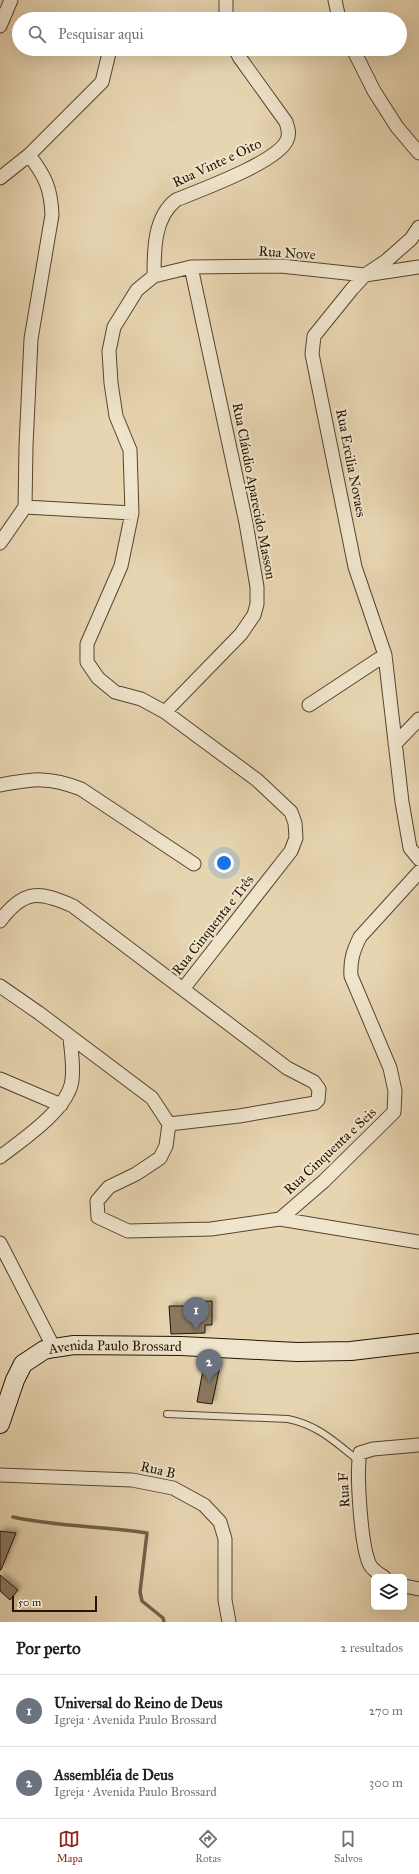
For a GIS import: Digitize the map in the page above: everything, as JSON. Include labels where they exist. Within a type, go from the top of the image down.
[{"type":"main road","name":"Avenida Paulo Brossard","points":[[0,1424],[15,1380],[23,1364],[44,1350],[54,1348],[74,1345],[181,1346],[297,1352],[351,1352],[419,1343]]},
{"type":"street","points":[[0,26],[11,0]]},
{"type":"street","points":[[226,0],[226,12]]},
{"type":"street","points":[[335,0],[338,12]]},
{"type":"street","points":[[0,178],[29,155],[102,82],[108,56]]},
{"type":"street","name":"Rua Vinte e Oito","points":[[154,276],[154,250],[158,231],[165,211],[170,205],[176,200],[266,160],[283,147],[288,140],[289,130],[286,122],[239,56]]},
{"type":"street","points":[[356,56],[374,91],[397,127],[419,153]]},
{"type":"street","points":[[0,543],[25,507],[31,339],[52,215],[51,195],[47,182],[29,155]]},
{"type":"street","name":"Rua Ercilia Novaes","points":[[419,227],[411,240],[386,261],[365,275],[314,336],[312,354],[355,567],[385,655],[395,744],[410,848],[419,859]]},
{"type":"street","name":"Rua Nove","points":[[154,276],[191,267],[281,266],[365,275],[419,267]]},
{"type":"street","name":"Rua Cláudio Aparecido Masson","points":[[165,712],[241,634],[254,615],[257,604],[257,587],[246,523],[191,267]]},
{"type":"street","points":[[154,276],[137,290],[125,308],[114,328],[109,351],[116,416],[130,450],[132,513],[121,566],[87,644],[87,662],[98,678],[115,692],[141,700],[165,712]]},
{"type":"street","points":[[25,507],[132,513]]},
{"type":"street","points":[[308,705],[385,655]]},
{"type":"street","name":"Rua Cinquenta e Três","points":[[0,921],[11,906],[24,898],[36,895],[52,897],[73,906],[183,989],[291,851],[296,838],[295,823],[291,812],[257,780],[165,712]]},
{"type":"street","points":[[395,744],[419,718]]},
{"type":"street","points":[[0,785],[30,780],[46,780],[61,781],[81,789],[194,864]]},
{"type":"street","name":"Rua Cinquenta e Seis","points":[[280,1219],[324,1180],[394,1112],[395,1091],[390,1068],[351,976],[350,964],[360,937],[419,872]]},
{"type":"street","points":[[0,986],[39,1013],[152,1098],[169,1124],[166,1146],[160,1158],[136,1174],[110,1187],[97,1201],[98,1216],[128,1231],[211,1229],[280,1219],[419,1242]]},
{"type":"street","points":[[169,1124],[239,1116],[315,1104],[320,1095],[317,1085],[314,1082],[287,1068],[183,989]]},
{"type":"street","points":[[0,1156],[22,1140],[61,1105],[69,1092],[72,1081],[70,1037]]},
{"type":"street","points":[[0,1079],[61,1105]]},
{"type":"street","points":[[0,1243],[54,1348]]},
{"type":"street","name":"Rua F","points":[[380,1574],[371,1567],[366,1555],[358,1478],[360,1453],[373,1449],[419,1445]]},
{"type":"street","name":"Rua B","points":[[0,1475],[132,1480],[173,1488],[204,1505],[220,1522],[225,1539],[225,1600],[231,1621]]},
{"type":"street","points":[[407,1587],[419,1589]]},
{"type":"lane","points":[[167,1414],[288,1419],[303,1422],[317,1428],[359,1460]]},
{"type":"building","points":[[212,1301],[212,1325],[205,1325],[205,1333],[171,1334],[169,1306],[188,1306],[188,1302]]},
{"type":"building","points":[[205,1359],[221,1361],[212,1404],[197,1402]]},
{"type":"building","points":[[0,1531],[16,1533],[1,1570],[0,1570]]},
{"type":"building","points":[[0,1575],[18,1590],[10,1600],[0,1591]]},
{"type":"waterway","points":[[13,1517],[46,1523],[147,1533],[140,1592],[142,1601],[163,1618],[164,1622]]},
{"type":"place","name":"Universal do Reino de Deus","points":[[196,1330]]},
{"type":"place","name":"Assembléia de Deus","points":[[209,1382]]}]
